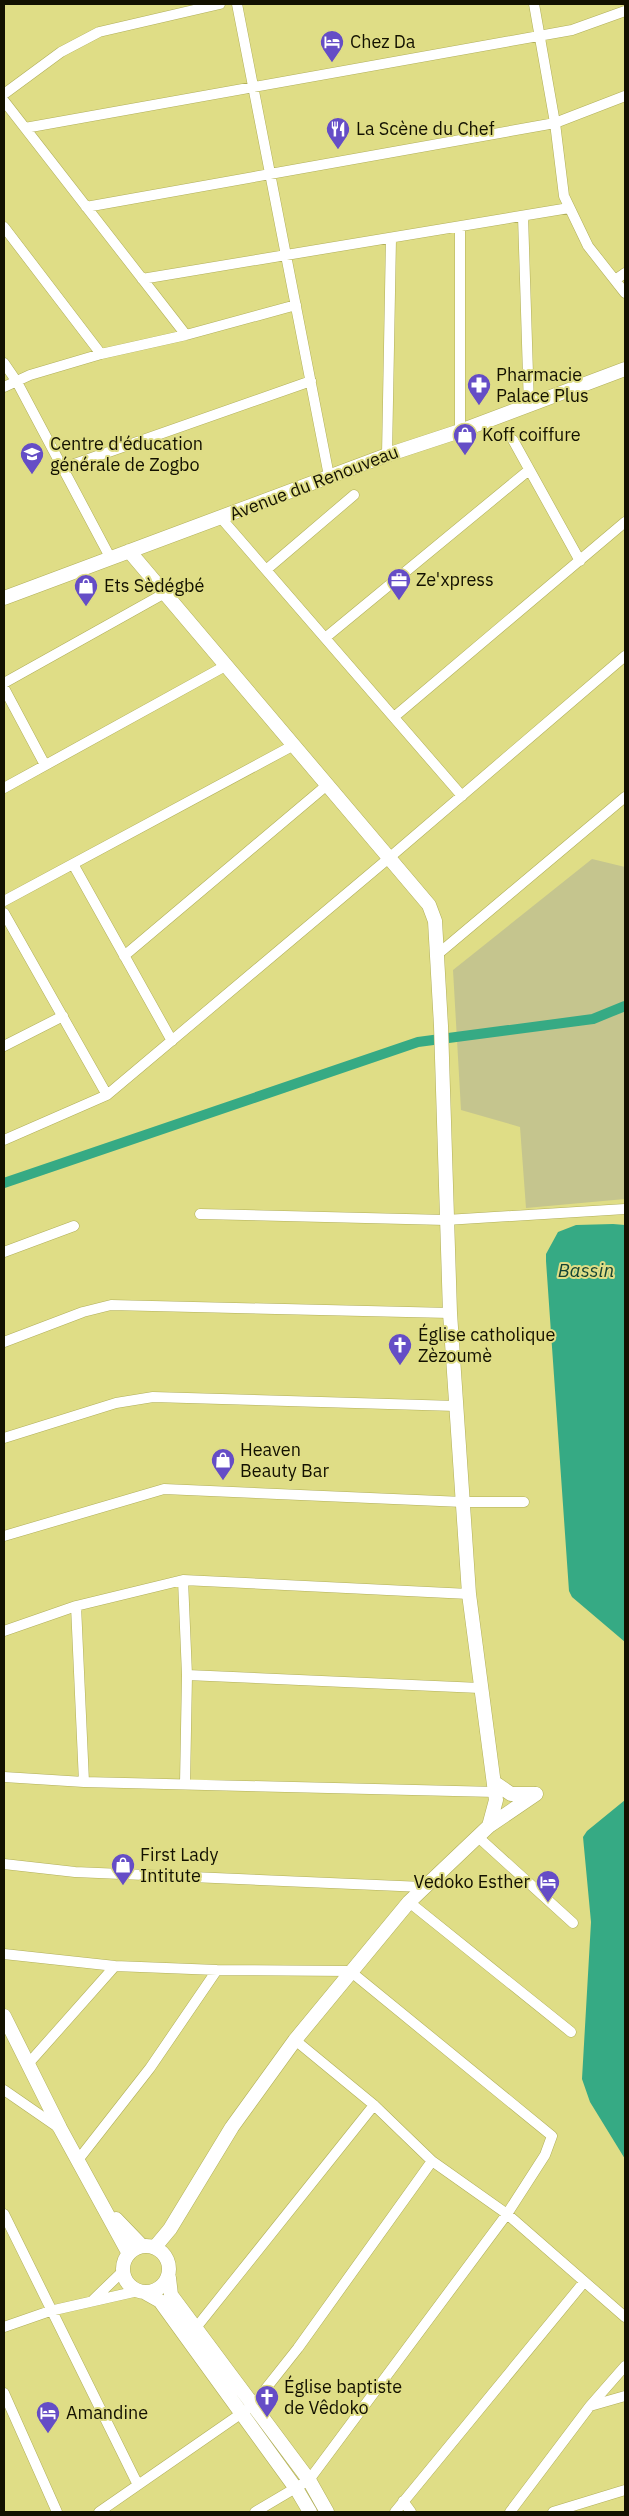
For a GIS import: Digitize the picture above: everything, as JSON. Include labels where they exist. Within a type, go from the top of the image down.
[{"type":"street","points":[[4,94],[61,52],[99,32],[220,4]]},
{"type":"street","points":[[238,4],[329,476]]},
{"type":"street","points":[[534,4],[555,123],[564,196],[588,246],[625,293]]},
{"type":"street","points":[[25,128],[587,26],[625,11]]},
{"type":"street","points":[[86,207],[555,123],[624,98]]},
{"type":"street","points":[[4,101],[186,336]]},
{"type":"street","points":[[142,279],[286,253],[392,238],[569,208]]},
{"type":"street","points":[[523,216],[529,406]]},
{"type":"street","points":[[4,227],[101,354]]},
{"type":"street","points":[[460,227],[460,431]]},
{"type":"street","points":[[387,455],[392,238]]},
{"type":"street","points":[[615,280],[625,273]]},
{"type":"street","points":[[4,387],[30,375],[101,354],[186,336],[296,305]]},
{"type":"street","points":[[4,363],[17,382],[111,559]]},
{"type":"street","name":"Avenue du Renouveau","points":[[4,598],[329,476],[460,431],[625,369]]},
{"type":"street","points":[[63,468],[311,381]]},
{"type":"street","points":[[512,440],[580,561]]},
{"type":"street","points":[[325,638],[529,470]]},
{"type":"street","points":[[266,570],[354,495]]},
{"type":"street","points":[[221,518],[462,796]]},
{"type":"street","points":[[394,718],[625,522]]},
{"type":"street","points":[[129,551],[429,905],[435,921],[442,1045],[450,1313],[469,1594],[480,1688],[496,1787],[496,1808],[489,1826]]},
{"type":"street","points":[[4,683],[165,593]]},
{"type":"street","points":[[4,1140],[107,1096],[625,656]]},
{"type":"street","points":[[4,788],[227,665]]},
{"type":"street","points":[[4,688],[45,765]]},
{"type":"street","points":[[4,901],[294,745]]},
{"type":"street","points":[[124,956],[327,785]]},
{"type":"street","points":[[438,954],[625,797]]},
{"type":"street","points":[[73,864],[172,1041]]},
{"type":"street","points":[[4,913],[107,1096]]},
{"type":"street","points":[[4,1046],[63,1016]]},
{"type":"street","points":[[200,1214],[446,1220],[625,1209]]},
{"type":"street","points":[[4,1252],[74,1226]]},
{"type":"street","points":[[4,1342],[83,1312],[111,1305],[450,1313]]},
{"type":"street","points":[[4,1438],[116,1403],[154,1397],[456,1406]]},
{"type":"street","points":[[4,1536],[164,1489],[463,1502],[524,1502]]},
{"type":"street","points":[[4,1631],[76,1606],[183,1580],[469,1594]]},
{"type":"street","points":[[183,1580],[187,1675],[185,1784]]},
{"type":"street","points":[[76,1606],[84,1782]]},
{"type":"street","points":[[187,1675],[480,1688]]},
{"type":"street","points":[[4,1777],[84,1782],[496,1787],[511,1794],[536,1794],[489,1826],[408,1902],[295,2040],[232,2127],[170,2229],[153,2249],[129,2254],[123,2263],[122,2272],[128,2284],[160,2302],[297,2490],[310,2512]]},
{"type":"street","points":[[478,1836],[574,1923]]},
{"type":"street","points":[[4,1864],[75,1872],[423,1886]]},
{"type":"street","points":[[408,1902],[571,2032]]},
{"type":"street","points":[[4,1954],[115,1966],[217,1970],[350,1971],[552,2136],[545,2155],[507,2214],[309,2480],[297,2490],[255,2512]]},
{"type":"street","points":[[28,2064],[115,1966]]},
{"type":"street","points":[[78,2160],[150,2068],[217,1970]]},
{"type":"street","points":[[4,2016],[60,2128],[129,2254]]},
{"type":"street","points":[[295,2040],[374,2105],[432,2161],[507,2214],[625,2317]]},
{"type":"street","points":[[4,2090],[60,2128]]},
{"type":"street","points":[[195,2329],[374,2105]]},
{"type":"street","points":[[99,2512],[252,2406],[298,2348],[432,2161]]},
{"type":"street","points":[[106,2210],[169,2262],[172,2294],[195,2329],[309,2480],[327,2512]]},
{"type":"street","points":[[4,2214],[50,2311],[138,2485]]},
{"type":"street","points":[[92,2301],[122,2272]]},
{"type":"street","points":[[5,2326],[50,2311],[159,2288],[169,2278]]},
{"type":"street","points":[[396,2512],[403,2501],[584,2282]]},
{"type":"street","points":[[510,2512],[590,2406],[625,2366]]},
{"type":"street","points":[[4,2393],[57,2512]]},
{"type":"street","points":[[590,2406],[625,2396]]},
{"type":"street","points":[[553,2512],[625,2490]]},
{"type":"street","points":[[403,2501],[411,2512]]},
{"type":"shaded area","points":[[592,859],[625,867],[625,1199],[526,1208],[520,1127],[461,1110],[453,970]]},
{"type":"water","name":"Bassin","points":[[576,1225],[625,1225],[625,1642],[572,1597],[569,1591],[546,1261],[546,1254],[558,1232]]},
{"type":"water","points":[[625,1800],[625,2159],[590,2102],[582,2079],[591,1922],[583,1837],[587,1831]]},
{"type":"waterway","points":[[4,1183],[418,1042],[593,1019],[625,1006]]},
{"type":"place","name":"Chez Da","points":[[332,63]]},
{"type":"place","name":"La Scène du Chef","points":[[338,150]]},
{"type":"place","name":"Pharmacie Palace Plus","points":[[479,406]]},
{"type":"place","name":"Koff coiffure","points":[[465,456]]},
{"type":"place","name":"Centre d'éducation générale de Zogbo","points":[[32,475]]},
{"type":"place","name":"Ze'xpress","points":[[399,601]]},
{"type":"place","name":"Ets Sèdégbé","points":[[86,607]]},
{"type":"place","name":"Église catholique Zèzoumè","points":[[400,1366]]},
{"type":"place","name":"Heaven Beauty Bar","points":[[223,1481]]},
{"type":"place","name":"First Lady Intitute","points":[[123,1886]]},
{"type":"place","name":"Vedoko Esther","points":[[548,1903]]},
{"type":"place","name":"Église baptiste de Vêdoko","points":[[267,2418]]},
{"type":"place","name":"Amandine","points":[[48,2434]]}]
